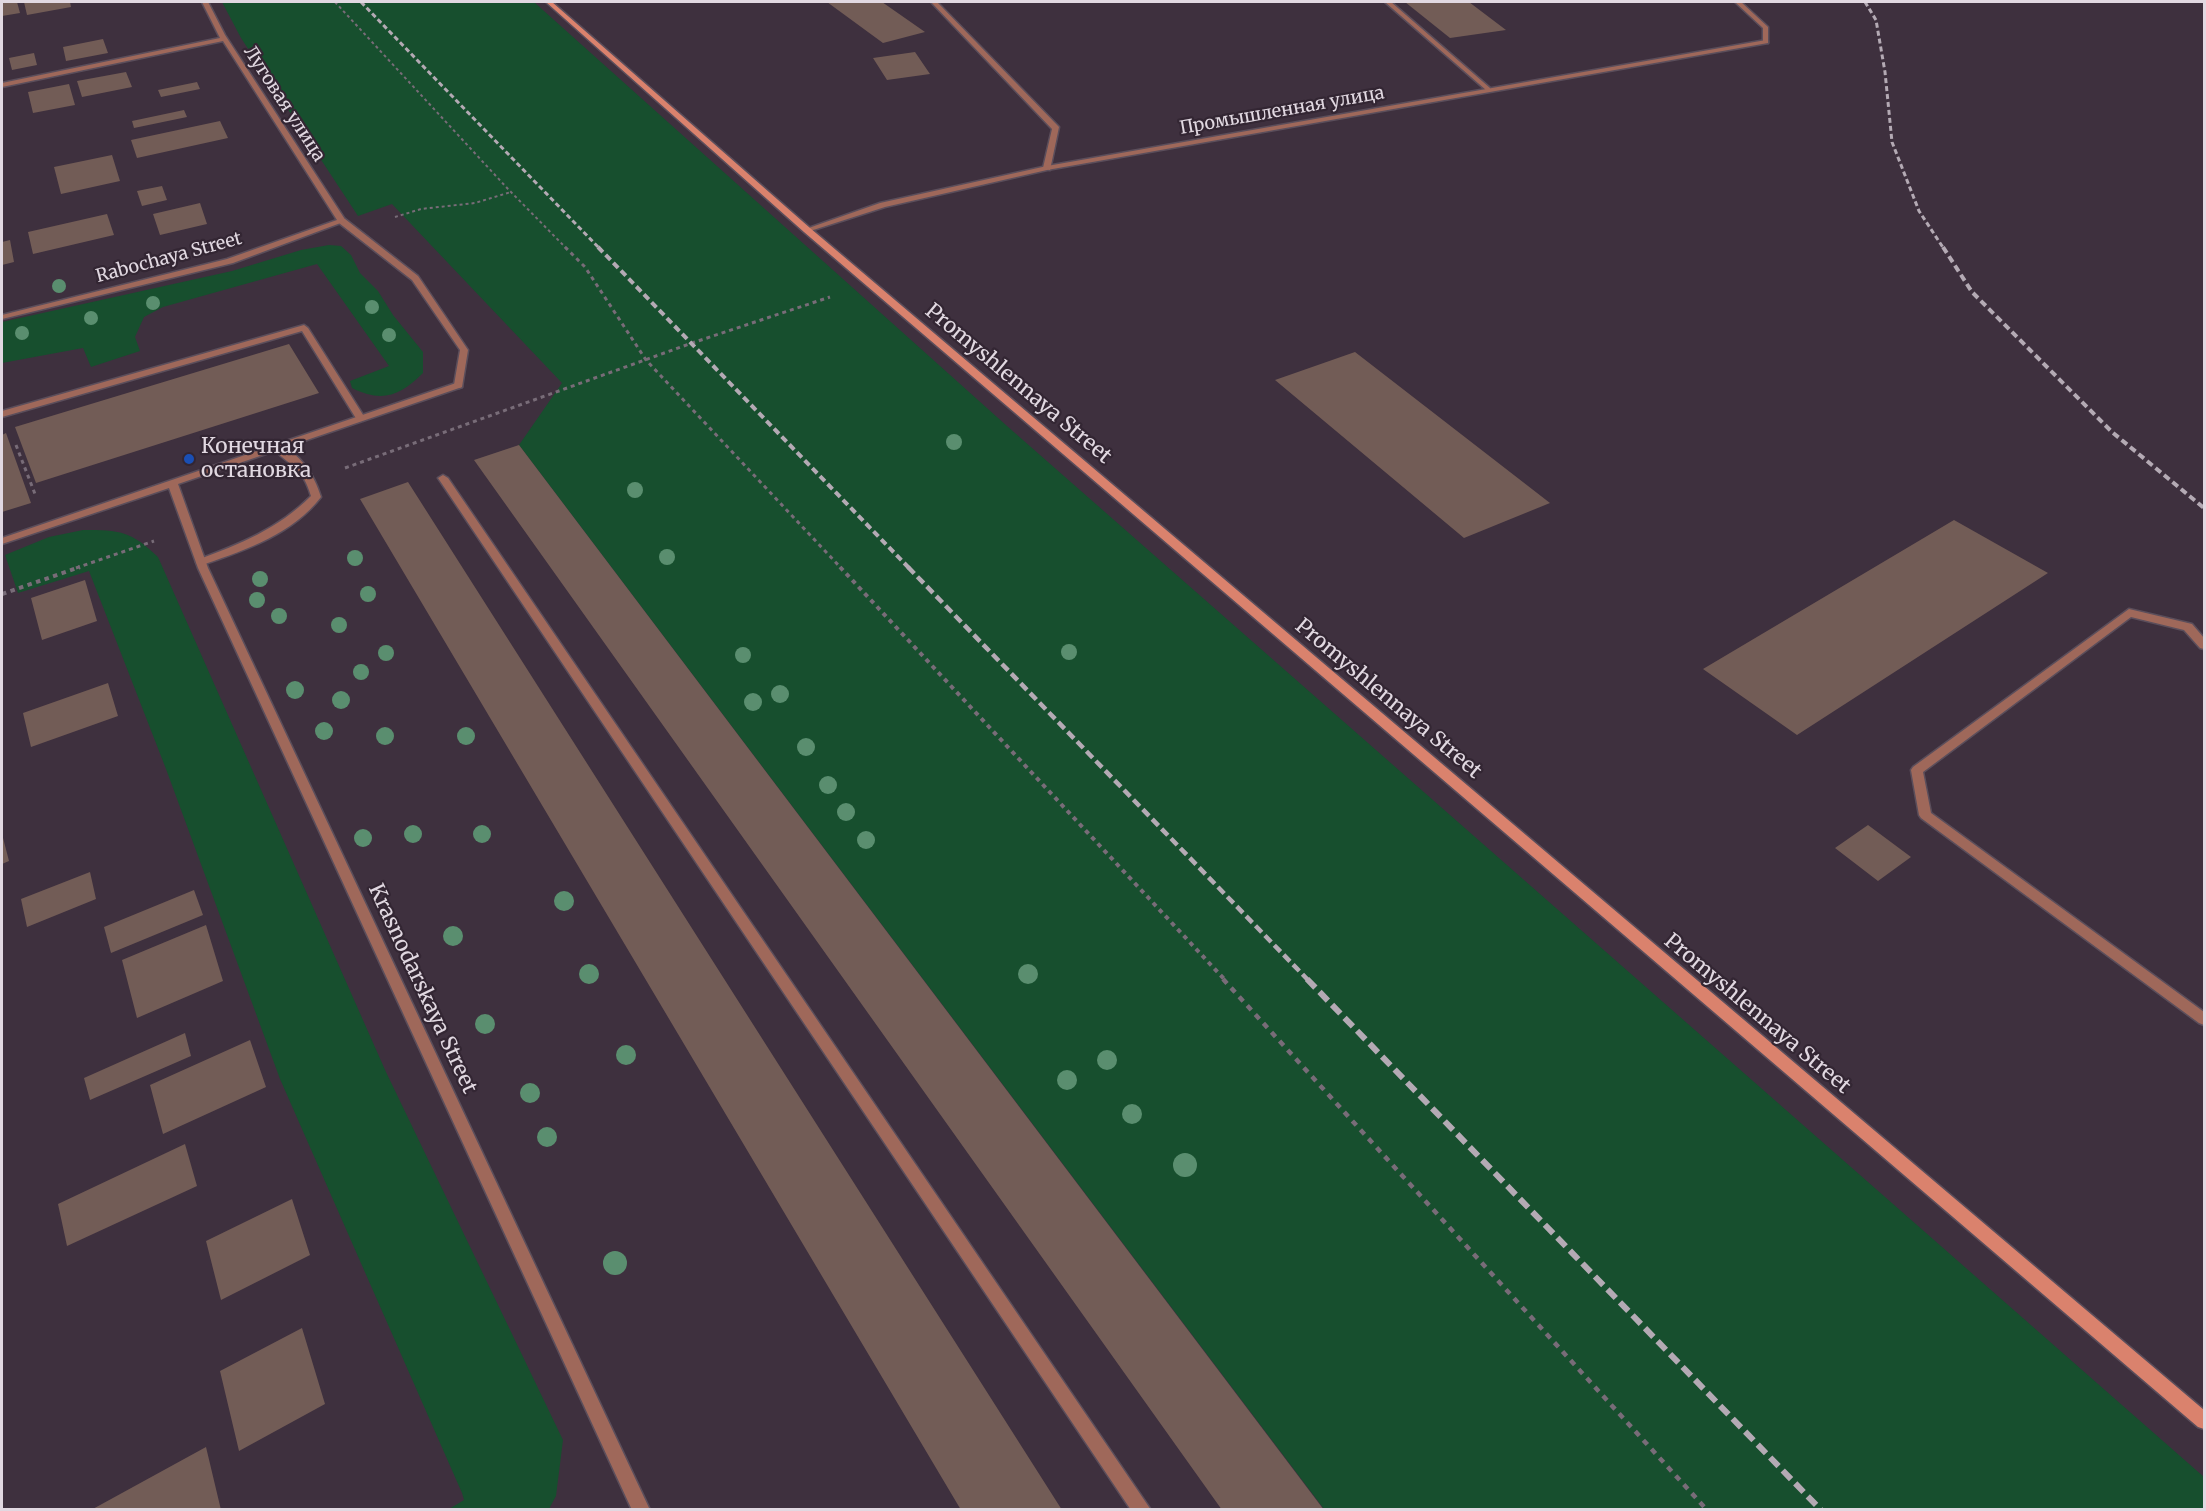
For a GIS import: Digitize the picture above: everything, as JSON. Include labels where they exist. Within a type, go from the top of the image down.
[{"type":"street","name":"Луговая улица","points":[[205,2],[224,39],[342,221],[416,278],[464,350],[459,385],[360,418]]},
{"type":"street","name":"Promyshlennaya Street","points":[[549,2],[870,284],[2205,1421]]},
{"type":"street","points":[[934,2],[1056,129],[1047,168]]},
{"type":"street","points":[[1388,2],[1488,89]]},
{"type":"street","name":"Промышленная улица","points":[[807,230],[883,205],[1047,168],[1766,42],[1766,28],[1738,2]]},
{"type":"street","points":[[2,85],[224,39]]},
{"type":"street","name":"Rabochaya Street","points":[[2,317],[230,261],[342,221]]},
{"type":"street","points":[[2,541],[360,418],[304,328],[3,414]]},
{"type":"street","points":[[201,562],[253,544],[295,519],[315,497],[312,480],[295,460],[276,447]]},
{"type":"street","points":[[443,478],[1142,1509]]},
{"type":"street","name":"Krasnodarskaya Street","points":[[172,483],[201,562],[641,1509]]},
{"type":"street","points":[[2205,645],[2188,627],[2129,613],[1917,770],[1925,815],[2205,1019]]},
{"type":"path","points":[[335,2],[511,192],[585,267],[646,360],[1138,885],[1707,1509]]},
{"type":"path","points":[[354,231],[421,209],[475,202],[511,192]]},
{"type":"path","points":[[312,480],[646,360],[870,284]]},
{"type":"path","points":[[3,414],[38,501]]},
{"type":"path","points":[[2,594],[190,528]]},
{"type":"green space","points":[[222,2],[534,2],[1007,426],[2204,1477],[2204,1509],[1324,1509],[519,445],[562,383],[392,204],[358,216],[241,38]]},
{"type":"green space","points":[[329,245],[341,246],[351,255],[360,273],[378,291],[393,315],[423,352],[423,373],[398,392],[382,396],[363,393],[352,388],[350,381],[389,366],[317,264],[163,307],[144,317],[135,337],[140,351],[91,367],[83,348],[2,363],[2,322],[232,271],[301,250]]},
{"type":"green space","points":[[83,530],[124,534],[149,548],[158,557],[386,1072],[563,1440],[556,1496],[549,1509],[449,1509],[464,1500],[462,1493],[280,1079],[166,769],[89,571],[18,593],[5,555],[49,537]]},
{"type":"building","points":[[2,2],[17,2],[20,13],[2,16]]},
{"type":"building","points":[[24,2],[70,2],[71,7],[27,15]]},
{"type":"building","points":[[827,2],[882,2],[925,32],[883,43]]},
{"type":"building","points":[[1405,2],[1469,2],[1506,30],[1450,38]]},
{"type":"building","points":[[103,39],[108,53],[66,61],[63,47]]},
{"type":"building","points":[[915,52],[930,74],[887,80],[873,58]]},
{"type":"building","points":[[34,53],[37,65],[12,70],[9,58]]},
{"type":"building","points":[[126,72],[132,87],[82,97],[77,81]]},
{"type":"building","points":[[197,82],[200,89],[161,97],[158,90]]},
{"type":"building","points":[[69,84],[75,105],[33,113],[28,92]]},
{"type":"building","points":[[184,110],[187,117],[134,128],[132,121]]},
{"type":"building","points":[[220,121],[228,138],[137,158],[131,140]]},
{"type":"building","points":[[112,155],[120,181],[61,194],[54,167]]},
{"type":"building","points":[[162,186],[167,200],[142,206],[137,191]]},
{"type":"building","points":[[200,203],[207,224],[160,235],[153,214]]},
{"type":"building","points":[[107,214],[114,235],[33,254],[28,232]]},
{"type":"building","points":[[10,240],[14,262],[2,265],[2,242]]},
{"type":"building","points":[[289,344],[319,393],[36,483],[15,427]]},
{"type":"building","points":[[1355,352],[1550,503],[1464,538],[1275,380]]},
{"type":"building","points":[[6,433],[31,503],[2,512],[2,435]]},
{"type":"building","points":[[519,445],[1324,1510],[1222,1510],[474,460]]},
{"type":"building","points":[[408,482],[1062,1510],[961,1510],[360,499]]},
{"type":"building","points":[[1954,520],[2048,573],[1797,735],[1703,669]]},
{"type":"building","points":[[85,580],[97,621],[42,640],[31,598]]},
{"type":"building","points":[[108,683],[118,716],[31,747],[23,713]]},
{"type":"building","points":[[1868,825],[1911,857],[1878,881],[1835,848]]},
{"type":"building","points":[[2,834],[9,861],[2,864]]},
{"type":"building","points":[[90,872],[96,899],[27,927],[21,899]]},
{"type":"building","points":[[194,890],[203,915],[111,953],[104,927]]},
{"type":"building","points":[[206,925],[223,981],[137,1018],[122,960]]},
{"type":"building","points":[[185,1033],[191,1056],[90,1100],[84,1078]]},
{"type":"building","points":[[250,1040],[266,1087],[163,1134],[150,1085]]},
{"type":"building","points":[[185,1144],[197,1186],[67,1246],[58,1204]]},
{"type":"building","points":[[292,1199],[310,1255],[221,1300],[206,1241]]},
{"type":"building","points":[[302,1328],[325,1404],[239,1451],[220,1371]]},
{"type":"building","points":[[206,1447],[221,1510],[91,1510]]},
{"type":"railway","points":[[361,2],[600,249]]},
{"type":"railway","points":[[1865,2],[1876,20],[1885,72],[1892,142],[1919,211],[1944,249]]},
{"type":"railway","points":[[598,247],[909,568]]},
{"type":"railway","points":[[1943,247],[1972,292],[2112,432],[2204,508]]},
{"type":"railway","points":[[908,567],[1308,980]]},
{"type":"railway","points":[[1307,979],[1821,1510]]},
{"type":"place","name":"Конечная остановка","points":[[189,459]]}]
